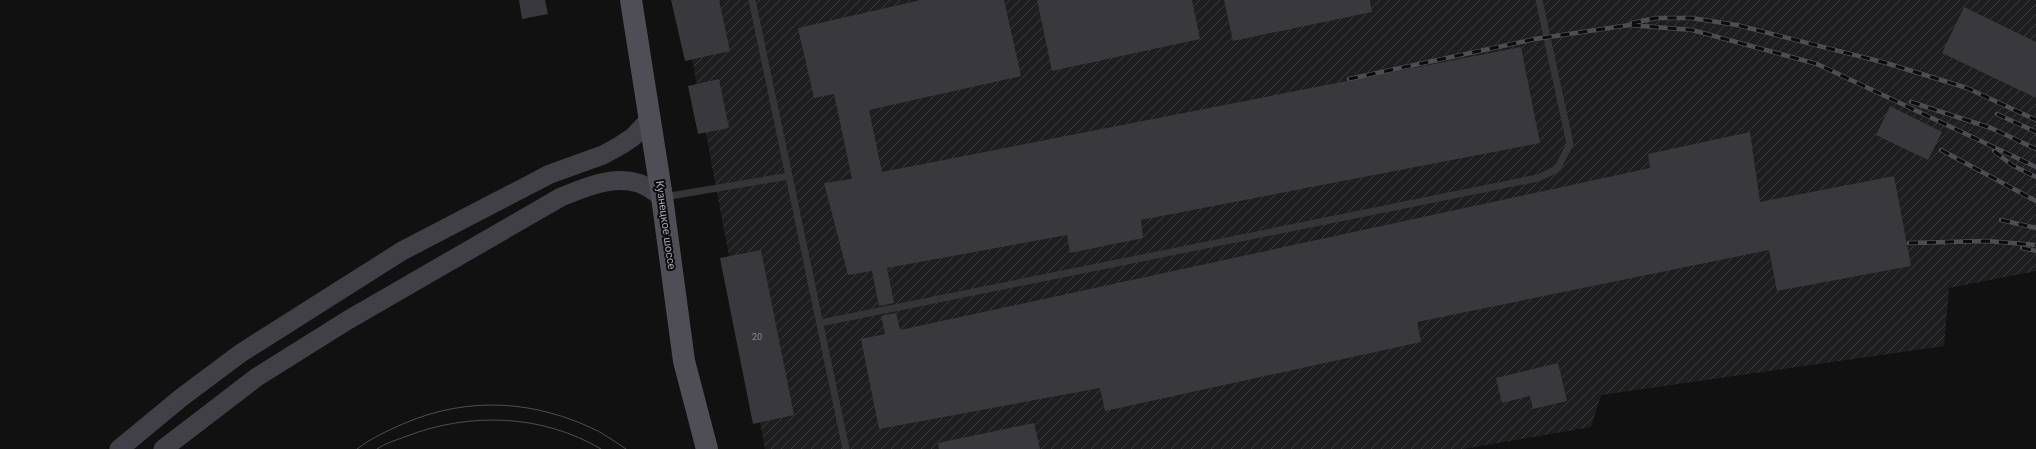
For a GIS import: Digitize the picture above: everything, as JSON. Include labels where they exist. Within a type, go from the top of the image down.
[{"type":"main road","name":"Кузнецкое шоссе","points":[[631,0],[662,197],[684,361],[707,449]]},
{"type":"main road","points":[[119,449],[182,397],[241,353],[402,251],[550,174],[603,155],[633,137],[649,120]]},
{"type":"main road","points":[[163,449],[257,377],[335,328],[454,257],[561,197],[583,188],[621,180],[638,183],[662,197]]},
{"type":"lane","points":[[752,0],[846,449]]},
{"type":"lane","points":[[820,323],[1538,178],[1557,169],[1570,144],[1539,0]]},
{"type":"lane","points":[[662,197],[789,176]]},
{"type":"shaded area","points":[[681,0],[2036,0],[2036,271],[1949,288],[1944,346],[1601,395],[1591,427],[1463,449],[765,449]]},
{"type":"building","points":[[519,0],[545,0],[548,14],[522,19]]},
{"type":"building","points":[[671,0],[719,0],[730,51],[685,61]]},
{"type":"building","points":[[921,0],[1004,0],[1021,76],[869,110],[882,172],[1521,47],[1540,143],[1141,220],[1143,238],[1070,253],[1067,235],[887,268],[894,303],[879,306],[872,271],[848,275],[824,183],[852,179],[834,94],[814,98],[798,28]]},
{"type":"building","points":[[1037,0],[1192,0],[1200,39],[1052,71]]},
{"type":"building","points":[[1224,0],[1370,0],[1372,12],[1233,41]]},
{"type":"building","points":[[1964,7],[2036,42],[2036,98],[1942,53]]},
{"type":"building","points":[[719,79],[729,128],[698,134],[688,86]]},
{"type":"building","points":[[1890,106],[1942,132],[1928,160],[1876,135]]},
{"type":"building","points":[[1750,132],[1760,202],[1894,176],[1911,266],[1777,291],[1769,250],[1417,322],[1421,342],[1105,411],[1100,388],[879,429],[861,339],[885,334],[881,316],[896,313],[900,330],[1650,168],[1648,154]]},
{"type":"building","points":[[761,250],[794,415],[753,424],[720,258]]},
{"type":"building","points":[[1558,363],[1567,401],[1533,409],[1530,396],[1502,403],[1496,378]]},
{"type":"building","points":[[1034,423],[1040,449],[939,449],[938,443]]},
{"type":"tram line","points":[[357,449],[386,432],[429,414],[453,408],[478,405],[502,405],[550,413],[598,431],[626,449]]},
{"type":"tram line","points":[[377,449],[391,442],[431,428],[481,420],[506,420],[530,423],[555,429],[578,437],[601,449]]},
{"type":"railway","points":[[1632,23],[1656,18],[1691,18],[1737,25],[1886,63],[1967,88],[2036,120]]},
{"type":"railway","points":[[1349,79],[1535,39],[1630,25],[1692,30],[1817,64],[2036,167]]},
{"type":"railway","points":[[1911,102],[1991,128],[2036,149]]},
{"type":"railway","points":[[1997,114],[2036,132]]},
{"type":"railway","points":[[1941,150],[2036,201]]},
{"type":"railway","points":[[1994,151],[2012,165],[2036,177]]},
{"type":"railway","points":[[2001,220],[2036,228]]},
{"type":"railway","points":[[1909,243],[1987,241],[2036,245]]},
{"type":"railway","points":[[2022,248],[2036,251]]}]
